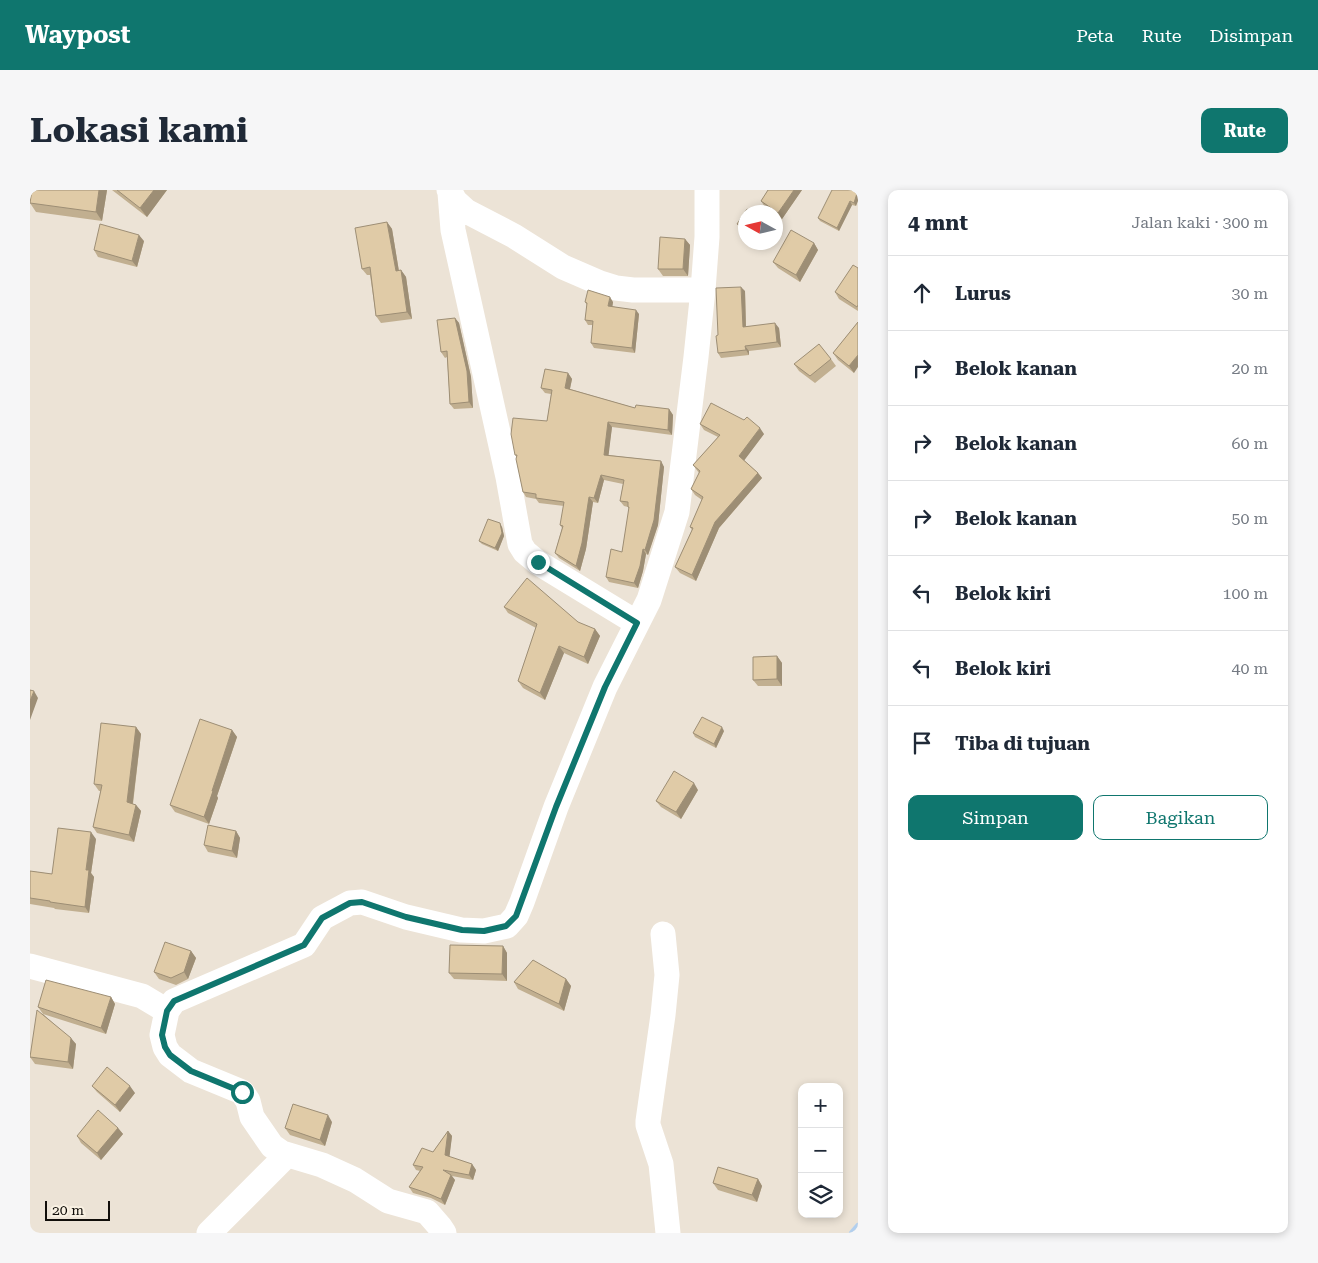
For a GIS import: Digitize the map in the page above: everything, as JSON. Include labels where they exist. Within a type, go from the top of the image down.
[{"type":"street","points":[[444,1233],[427,1212],[388,1201],[355,1180],[322,1165],[282,1153],[272,1146],[252,1117],[248,1101],[242,1092],[191,1071],[170,1055],[165,1047],[162,1035],[167,1011],[174,1001],[304,945],[322,918],[350,903],[362,902],[406,917],[462,930],[484,931],[506,926],[516,916],[556,807],[605,687],[649,600],[677,512],[703,290],[707,237],[707,190]]},
{"type":"street","points":[[449,191],[455,201],[466,211],[508,232],[563,267],[600,283],[616,288],[633,290],[703,290]]},
{"type":"street","points":[[449,191],[453,230],[508,477],[520,544],[525,552],[538,562],[637,623]]},
{"type":"street","points":[[663,934],[667,967],[664,1015],[648,1125],[661,1164],[668,1233]]},
{"type":"street","points":[[30,966],[142,996],[167,1011]]},
{"type":"street","points":[[209,1233],[287,1155]]},
{"type":"building","points":[[32,190],[99,190],[96,212],[30,203]]},
{"type":"building","points":[[117,190],[154,190],[140,208]]},
{"type":"building","points":[[768,190],[794,190],[783,206],[767,205],[761,201]]},
{"type":"building","points":[[832,190],[858,190],[854,203],[850,201],[837,228],[818,218]]},
{"type":"building","points":[[387,222],[396,271],[401,270],[407,312],[376,316],[370,267],[362,269],[355,228]]},
{"type":"building","points":[[100,224],[139,235],[132,261],[94,250]]},
{"type":"building","points":[[791,230],[814,243],[796,275],[773,262],[780,250],[783,250],[783,244]]},
{"type":"building","points":[[660,237],[685,239],[683,269],[658,269]]},
{"type":"building","points":[[853,265],[858,268],[857,307],[835,292]]},
{"type":"building","points":[[741,287],[743,327],[775,323],[777,342],[745,346],[746,350],[718,353],[716,288]]},
{"type":"building","points":[[588,290],[610,297],[608,306],[636,310],[632,348],[591,343],[593,321],[585,320],[587,303],[585,302]]},
{"type":"building","points":[[455,318],[467,371],[469,402],[450,404],[447,351],[441,352],[437,320]]},
{"type":"building","points":[[858,322],[858,355],[849,366],[833,353]]},
{"type":"building","points":[[819,344],[831,359],[810,376],[794,364]]},
{"type":"building","points":[[545,369],[568,373],[565,388],[635,408],[636,405],[669,409],[668,430],[608,422],[604,455],[661,461],[654,520],[645,550],[643,549],[634,583],[606,577],[611,549],[622,552],[629,507],[628,502],[620,501],[624,480],[601,475],[594,498],[589,497],[582,543],[576,566],[555,553],[563,526],[560,525],[564,502],[536,498],[536,494],[523,492],[516,459],[517,455],[515,455],[511,434],[513,418],[547,421],[552,390],[541,388]]},
{"type":"building","points":[[711,403],[744,420],[747,417],[760,428],[739,456],[758,473],[715,522],[692,575],[675,567],[693,528],[690,527],[703,497],[691,489],[700,471],[693,465],[720,435],[700,424]]},
{"type":"building","points":[[488,519],[500,523],[502,533],[495,548],[479,541]]},
{"type":"building","points":[[527,578],[578,622],[595,629],[584,657],[559,646],[540,693],[518,681],[537,624],[504,607]]},
{"type":"building","points":[[777,656],[777,679],[753,680],[753,657]]},
{"type":"building","points":[[30,690],[34,691],[30,701]]},
{"type":"building","points":[[702,717],[722,727],[714,744],[693,733]]},
{"type":"building","points":[[200,719],[232,730],[204,817],[170,805]]},
{"type":"building","points":[[101,723],[136,727],[127,802],[136,805],[129,835],[93,827],[102,785],[94,784]]},
{"type":"building","points":[[674,771],[694,783],[676,812],[656,801]]},
{"type":"building","points":[[208,825],[236,831],[232,851],[204,845]]},
{"type":"building","points":[[58,828],[91,832],[86,870],[89,870],[85,907],[30,898],[30,871],[52,874]]},
{"type":"building","points":[[165,942],[191,951],[184,972],[171,978],[154,972]]},
{"type":"building","points":[[450,945],[503,946],[502,974],[449,973]]},
{"type":"building","points":[[533,960],[566,979],[559,1004],[514,982]]},
{"type":"building","points":[[46,980],[111,997],[101,1028],[38,1007]]},
{"type":"building","points":[[37,1010],[71,1038],[68,1062],[30,1057]]},
{"type":"building","points":[[107,1067],[130,1086],[115,1105],[92,1086]]},
{"type":"building","points":[[293,1104],[328,1115],[320,1140],[285,1128]]},
{"type":"building","points":[[98,1110],[118,1128],[97,1153],[77,1136]]},
{"type":"building","points":[[448,1131],[445,1155],[472,1164],[469,1175],[443,1170],[451,1175],[441,1199],[409,1187],[423,1167],[413,1165],[422,1148],[433,1152]]},
{"type":"building","points":[[718,1167],[758,1179],[752,1195],[713,1183]]},
{"type":"waterway","points":[[852,1233],[858,1226]]},
{"type":"route","points":[[242,1092],[228,1088],[191,1071],[170,1055],[165,1047],[162,1035],[167,1011],[174,1001],[304,945],[322,918],[350,903],[362,902],[406,917],[462,930],[484,931],[506,926],[516,916],[556,807],[605,687],[637,623],[538,562]]}]
